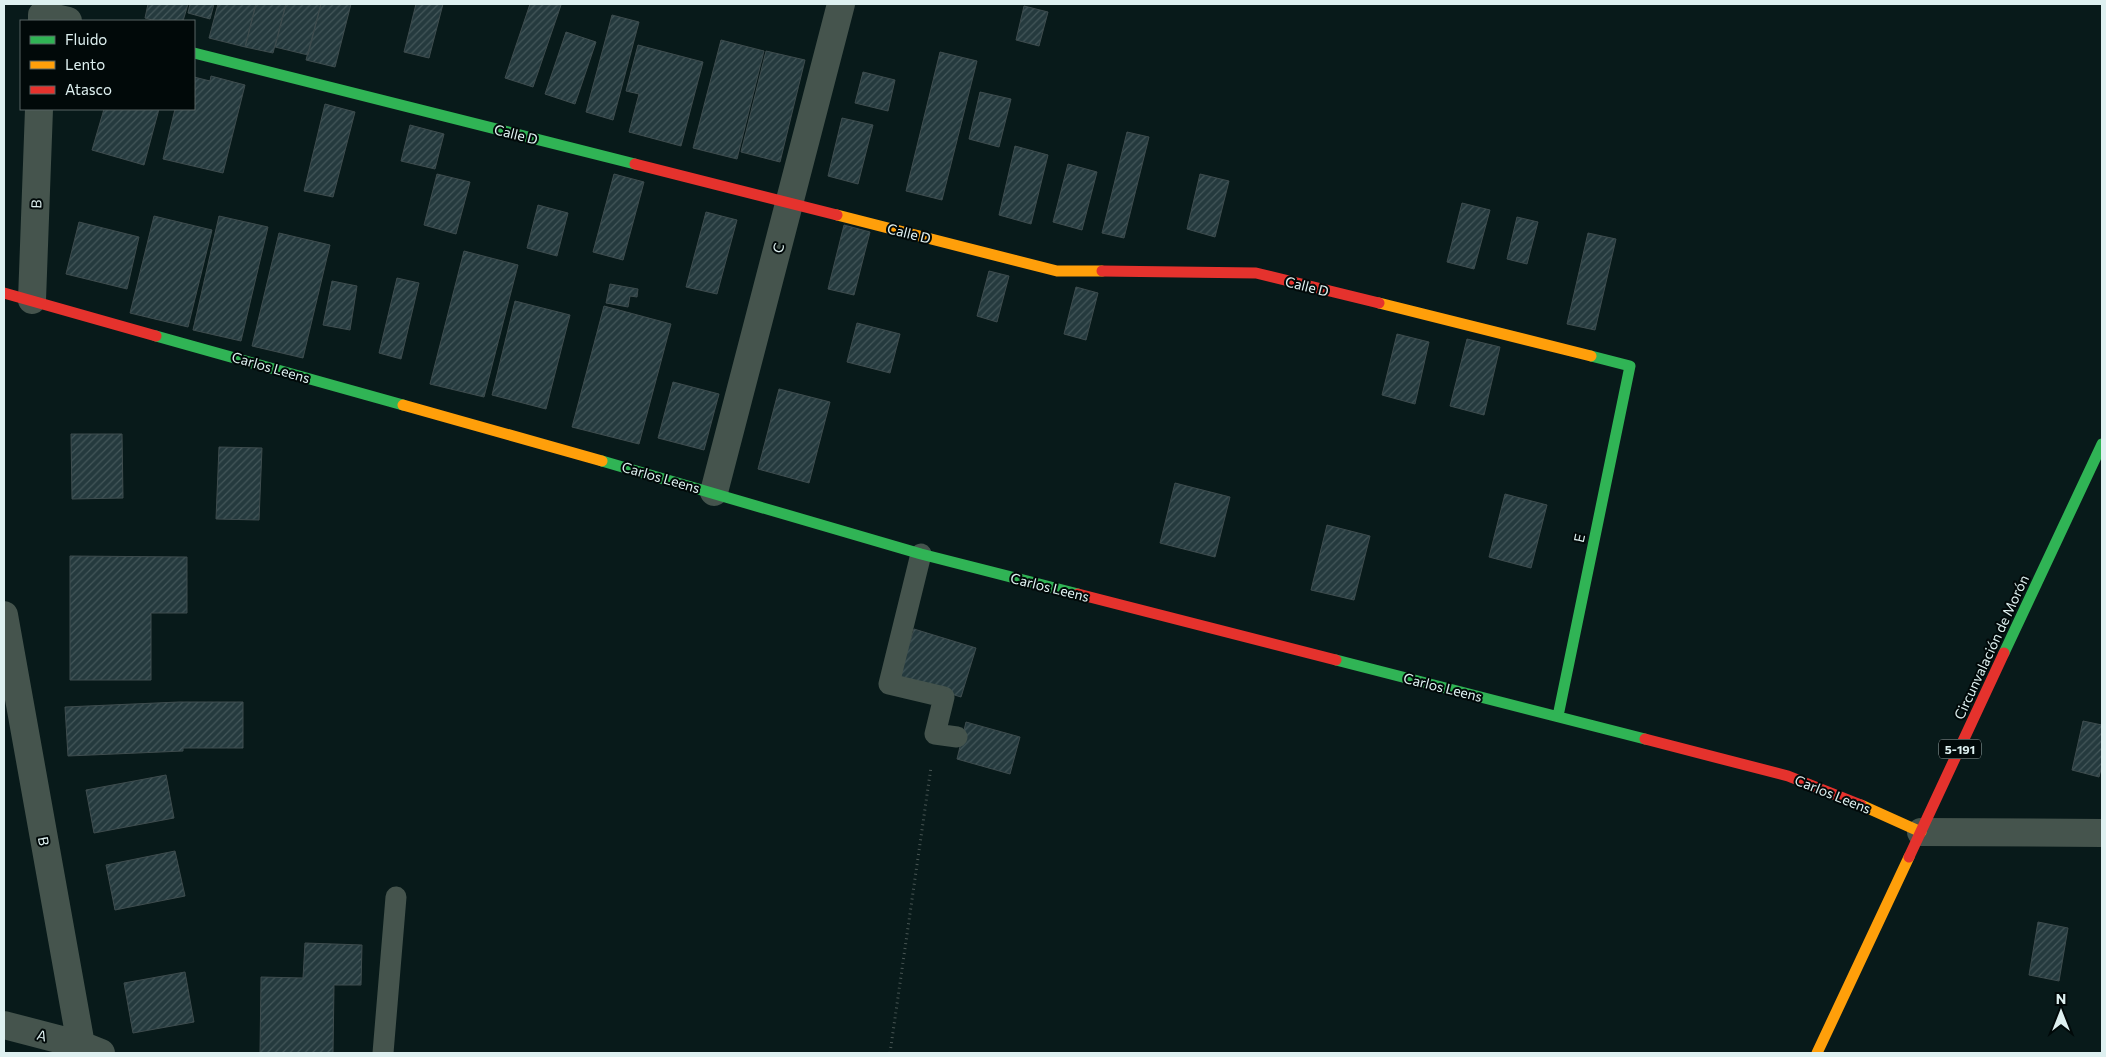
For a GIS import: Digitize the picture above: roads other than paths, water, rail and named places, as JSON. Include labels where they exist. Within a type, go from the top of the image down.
[{"type":"street","name":"C","points":[[714,492],[842,4]]},
{"type":"street","points":[[38,13],[64,20]]},
{"type":"street","name":"Calle D","points":[[195,53],[790,202],[1057,271],[1256,273],[1630,366]]},
{"type":"street","name":"B","points":[[32,300],[39,110]]},
{"type":"street","name":"Carlos Leens","points":[[4,292],[714,492],[921,554],[1788,776],[1851,800],[1921,832],[2102,833]]},
{"type":"street","name":"E","points":[[1558,716],[1630,366]]},
{"type":"street","name":"Circunvalación de Morón","points":[[1817,1053],[2102,444]]},
{"type":"street","name":"B","points":[[4,615],[91,1049]]},
{"type":"street","name":"A","points":[[4,1025],[91,1049]]},
{"type":"lane","points":[[921,554],[889,684],[944,697],[935,734],[957,737]]},
{"type":"lane","points":[[383,1053],[396,897]]}]
